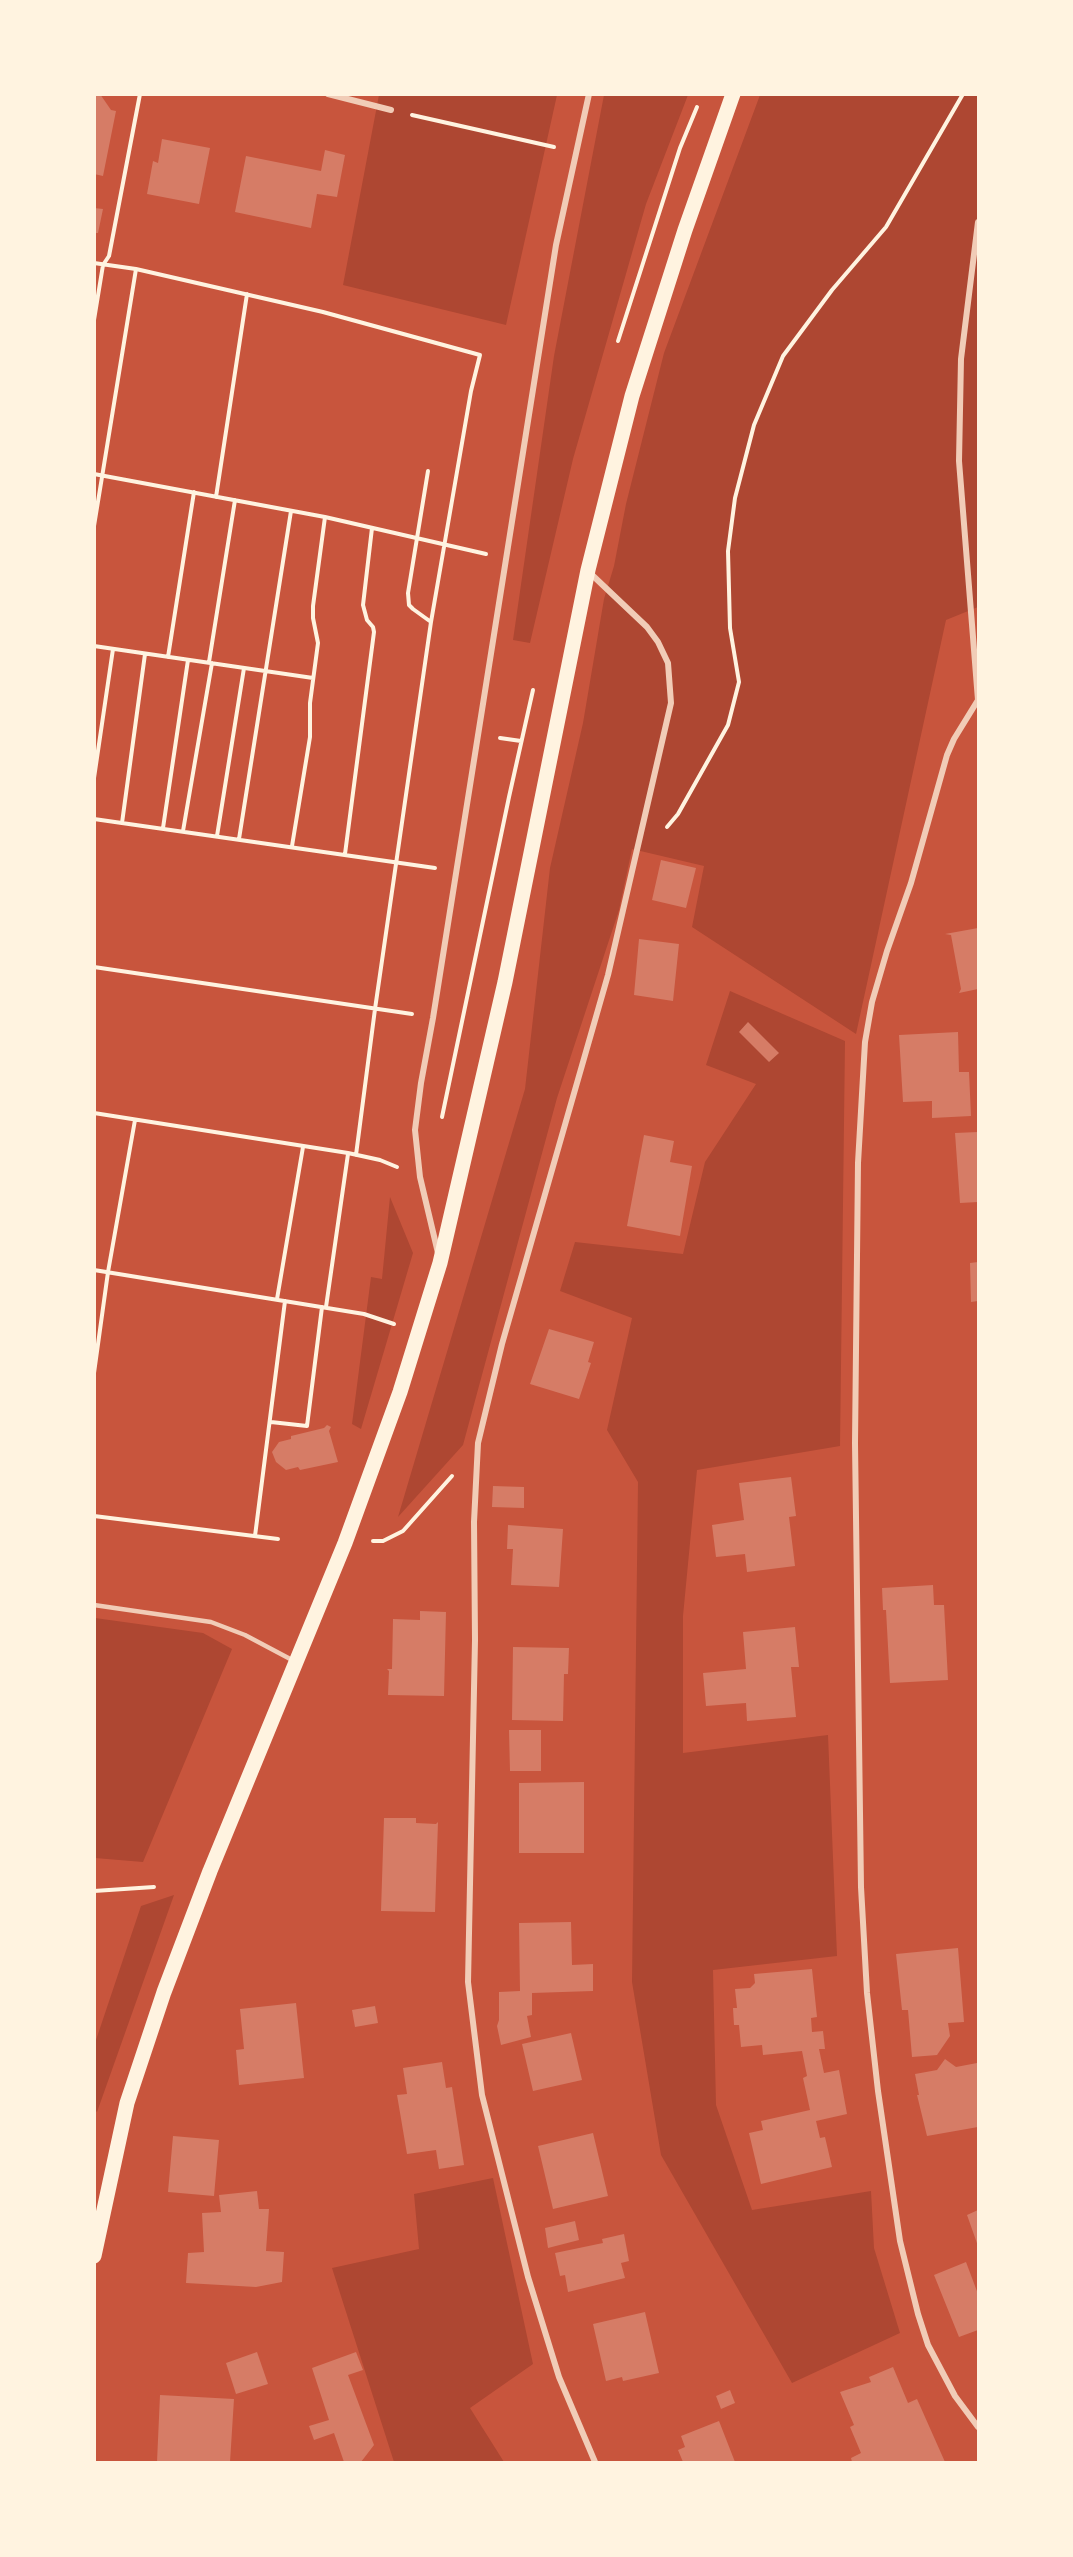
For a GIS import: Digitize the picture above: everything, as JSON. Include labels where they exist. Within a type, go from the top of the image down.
[{"type":"main road","points":[[94,2256],[127,2103],[164,1992],[210,1871],[379,1453],[440,1263],[505,982],[588,570],[632,396],[685,230],[733,94]]},
{"type":"street","points":[[328,94],[391,110]]},
{"type":"street","points":[[440,1263],[420,1177],[415,1130],[421,1083],[556,245],[575,152],[590,94]]},
{"type":"street","points":[[978,222],[961,358],[959,461],[978,700],[947,755],[911,883],[875,992],[865,1042],[858,1163],[855,1443],[861,1887],[867,1993],[878,2091],[900,2241],[918,2314],[928,2345],[955,2396],[978,2427]]},
{"type":"street","points":[[588,570],[647,627],[668,663],[671,703],[608,975],[502,1344],[478,1443],[474,1522],[474,1707],[468,1982],[482,2095],[528,2277],[559,2377],[595,2463]]},
{"type":"lane","points":[[94,1605],[210,1623],[245,1635],[296,1662]]},
{"type":"path","points":[[94,320],[103,266],[109,256],[140,94]]},
{"type":"path","points":[[639,844],[651,847],[678,814],[728,725],[739,682],[730,628],[728,551],[735,498],[754,425],[783,356],[832,290],[886,226],[963,94]]},
{"type":"path","points":[[391,110],[575,152]]},
{"type":"path","points":[[94,263],[103,266],[118,265],[323,312],[480,355],[443,544],[431,622],[375,1009],[357,1155]]},
{"type":"path","points":[[94,526],[136,269]]},
{"type":"path","points":[[216,497],[247,294]]},
{"type":"path","points":[[428,471],[408,593],[409,605],[431,622]]},
{"type":"path","points":[[94,474],[291,510],[507,559]]},
{"type":"path","points":[[168,657],[194,492]]},
{"type":"path","points":[[183,831],[235,500]]},
{"type":"path","points":[[239,839],[291,510]]},
{"type":"path","points":[[292,846],[310,737],[309,715],[318,643],[313,618],[325,517]]},
{"type":"path","points":[[345,854],[374,632],[367,620],[363,605],[372,528]]},
{"type":"path","points":[[94,646],[313,678]]},
{"type":"path","points":[[94,778],[113,649]]},
{"type":"path","points":[[122,823],[145,654]]},
{"type":"path","points":[[163,828],[188,660]]},
{"type":"path","points":[[217,836],[244,668]]},
{"type":"path","points":[[94,819],[456,871]]},
{"type":"path","points":[[94,967],[433,1018]]},
{"type":"path","points":[[94,1113],[357,1155],[380,1160],[420,1177]]},
{"type":"path","points":[[94,1373],[108,1272],[135,1120]]},
{"type":"path","points":[[277,1299],[303,1147]]},
{"type":"path","points":[[271,1422],[307,1426],[348,1154]]},
{"type":"path","points":[[94,1270],[364,1314],[418,1332]]},
{"type":"path","points":[[255,1536],[285,1301]]},
{"type":"path","points":[[383,1541],[403,1531],[465,1462],[478,1443]]},
{"type":"path","points":[[94,1516],[278,1539]]},
{"type":"path","points":[[94,1891],[154,1887]]},
{"type":"shaded area","points":[[379,95],[557,95],[506,325],[343,285]]},
{"type":"shaded area","points":[[604,95],[688,95],[646,204],[573,459],[530,643],[513,640],[554,356]]},
{"type":"shaded area","points":[[760,95],[978,95],[978,607],[946,620],[856,1034],[692,927],[704,866],[632,849],[619,910],[557,1098],[463,1445],[398,1517],[525,1089],[550,868],[583,723],[604,599],[614,566],[626,504],[664,353]]},
{"type":"shaded area","points":[[730,991],[845,1041],[840,1446],[697,1470],[683,1616],[683,1753],[828,1735],[837,1956],[713,1970],[716,2105],[752,2210],[871,2191],[874,2248],[900,2333],[792,2383],[661,2155],[632,1982],[638,1482],[607,1430],[632,1318],[560,1291],[575,1242],[683,1254],[705,1162],[756,1084],[706,1065]]},
{"type":"shaded area","points":[[390,1197],[413,1253],[361,1429],[352,1424],[371,1277],[382,1279]]},
{"type":"shaded area","points":[[95,1618],[203,1633],[232,1649],[143,1862],[95,1858]]},
{"type":"shaded area","points":[[174,1895],[97,2112],[94,2109],[95,2043],[141,1906]]},
{"type":"shaded area","points":[[493,2178],[533,2364],[470,2408],[504,2462],[394,2462],[332,2268],[419,2249],[414,2194]]},
{"type":"building","points":[[94,94],[100,94],[111,110],[116,111],[103,176],[94,174]]},
{"type":"building","points":[[162,139],[210,148],[199,204],[147,194],[153,161],[158,163]]},
{"type":"building","points":[[325,150],[345,155],[337,197],[317,194],[311,228],[235,212],[246,156],[321,171]]},
{"type":"building","points":[[94,208],[103,209],[98,233],[94,233]]},
{"type":"building","points":[[661,860],[696,868],[686,908],[652,900]]},
{"type":"building","points":[[978,928],[978,989],[959,993],[961,989],[951,935],[945,934]]},
{"type":"building","points":[[639,939],[679,944],[673,1001],[634,995]]},
{"type":"building","points":[[748,1022],[779,1053],[769,1062],[739,1032]]},
{"type":"building","points":[[958,1032],[959,1072],[969,1072],[971,1116],[932,1118],[932,1101],[903,1102],[899,1035]]},
{"type":"building","points":[[978,1132],[978,1202],[960,1203],[955,1133]]},
{"type":"building","points":[[644,1135],[674,1141],[670,1162],[692,1166],[680,1236],[627,1226]]},
{"type":"building","points":[[978,1262],[978,1301],[971,1302],[970,1263]]},
{"type":"building","points":[[549,1329],[594,1342],[588,1362],[591,1363],[579,1399],[530,1384]]},
{"type":"building","points":[[327,1425],[331,1427],[329,1431],[338,1462],[300,1470],[298,1467],[286,1470],[276,1462],[272,1452],[279,1442],[291,1439],[291,1436],[324,1428]]},
{"type":"building","points":[[791,1477],[796,1516],[789,1517],[795,1566],[747,1572],[745,1554],[716,1557],[712,1525],[744,1520],[739,1483]]},
{"type":"building","points":[[493,1486],[524,1487],[524,1508],[492,1507]]},
{"type":"building","points":[[508,1525],[563,1529],[559,1587],[511,1585],[513,1549],[507,1549]]},
{"type":"building","points":[[933,1585],[934,1605],[944,1605],[948,1680],[890,1683],[886,1610],[883,1610],[882,1588]]},
{"type":"building","points":[[420,1611],[446,1612],[444,1696],[388,1695],[389,1671],[387,1669],[392,1669],[393,1619],[420,1620]]},
{"type":"building","points":[[795,1627],[799,1667],[791,1667],[796,1717],[747,1721],[746,1703],[706,1706],[703,1673],[746,1669],[743,1632]]},
{"type":"building","points":[[513,1647],[569,1648],[568,1674],[564,1674],[563,1721],[512,1720]]},
{"type":"building","points":[[509,1730],[541,1730],[541,1771],[510,1771]]},
{"type":"building","points":[[584,1782],[584,1853],[519,1853],[519,1783]]},
{"type":"building","points":[[384,1818],[416,1818],[416,1823],[436,1824],[438,1822],[435,1912],[381,1911]]},
{"type":"building","points":[[571,1922],[572,1965],[593,1964],[593,1991],[532,1993],[532,2015],[527,2016],[531,2037],[501,2045],[497,2026],[499,1992],[520,1991],[519,1923]]},
{"type":"building","points":[[958,1948],[964,2022],[948,2023],[950,2036],[937,2055],[912,2057],[908,2010],[902,2010],[896,1954]]},
{"type":"building","points":[[812,1969],[817,2017],[811,2018],[812,2032],[823,2031],[825,2049],[819,2049],[824,2073],[839,2070],[847,2114],[816,2121],[820,2138],[825,2137],[832,2167],[761,2184],[749,2133],[763,2130],[761,2121],[810,2110],[803,2078],[807,2076],[802,2051],[763,2055],[762,2045],[741,2047],[739,2025],[734,2025],[733,2008],[737,2008],[735,1989],[750,1988],[755,1983],[754,1974]]},
{"type":"building","points":[[296,2003],[304,2078],[239,2085],[236,2050],[244,2049],[240,2009]]},
{"type":"building","points":[[375,2006],[378,2023],[355,2027],[352,2010]]},
{"type":"building","points":[[571,2033],[582,2080],[533,2091],[522,2044]]},
{"type":"building","points":[[945,2059],[956,2067],[977,2063],[978,2127],[927,2136],[917,2095],[919,2095],[915,2074],[937,2070]]},
{"type":"building","points":[[442,2062],[446,2088],[452,2087],[464,2165],[439,2169],[436,2150],[407,2154],[397,2095],[407,2094],[403,2068]]},
{"type":"building","points":[[593,2133],[608,2196],[553,2209],[538,2146]]},
{"type":"building","points":[[173,2136],[219,2140],[214,2196],[168,2192]]},
{"type":"building","points":[[257,2191],[259,2209],[269,2209],[266,2251],[284,2252],[282,2282],[256,2287],[186,2283],[188,2253],[204,2252],[202,2213],[221,2212],[219,2195]]},
{"type":"building","points":[[978,2210],[978,2246],[967,2215]]},
{"type":"building","points":[[575,2221],[579,2240],[548,2248],[545,2228]]},
{"type":"building","points":[[624,2234],[629,2261],[621,2263],[625,2278],[568,2292],[565,2275],[560,2276],[555,2253],[603,2243],[602,2239]]},
{"type":"building","points":[[966,2262],[978,2294],[978,2330],[959,2337],[934,2275]]},
{"type":"building","points":[[645,2312],[659,2373],[623,2381],[622,2377],[606,2381],[593,2324]]},
{"type":"building","points":[[257,2352],[268,2384],[236,2394],[226,2363]]},
{"type":"building","points":[[356,2352],[363,2370],[348,2375],[374,2445],[361,2462],[344,2462],[334,2433],[314,2440],[309,2426],[329,2420],[312,2368]]},
{"type":"building","points":[[893,2367],[908,2403],[917,2399],[945,2462],[852,2462],[851,2458],[861,2453],[850,2427],[854,2425],[840,2392],[871,2382],[869,2377]]},
{"type":"building","points":[[730,2390],[735,2403],[721,2409],[716,2396]]},
{"type":"building","points":[[160,2395],[234,2399],[230,2462],[157,2462]]},
{"type":"building","points":[[719,2421],[735,2462],[683,2462],[678,2450],[685,2447],[681,2436]]}]
